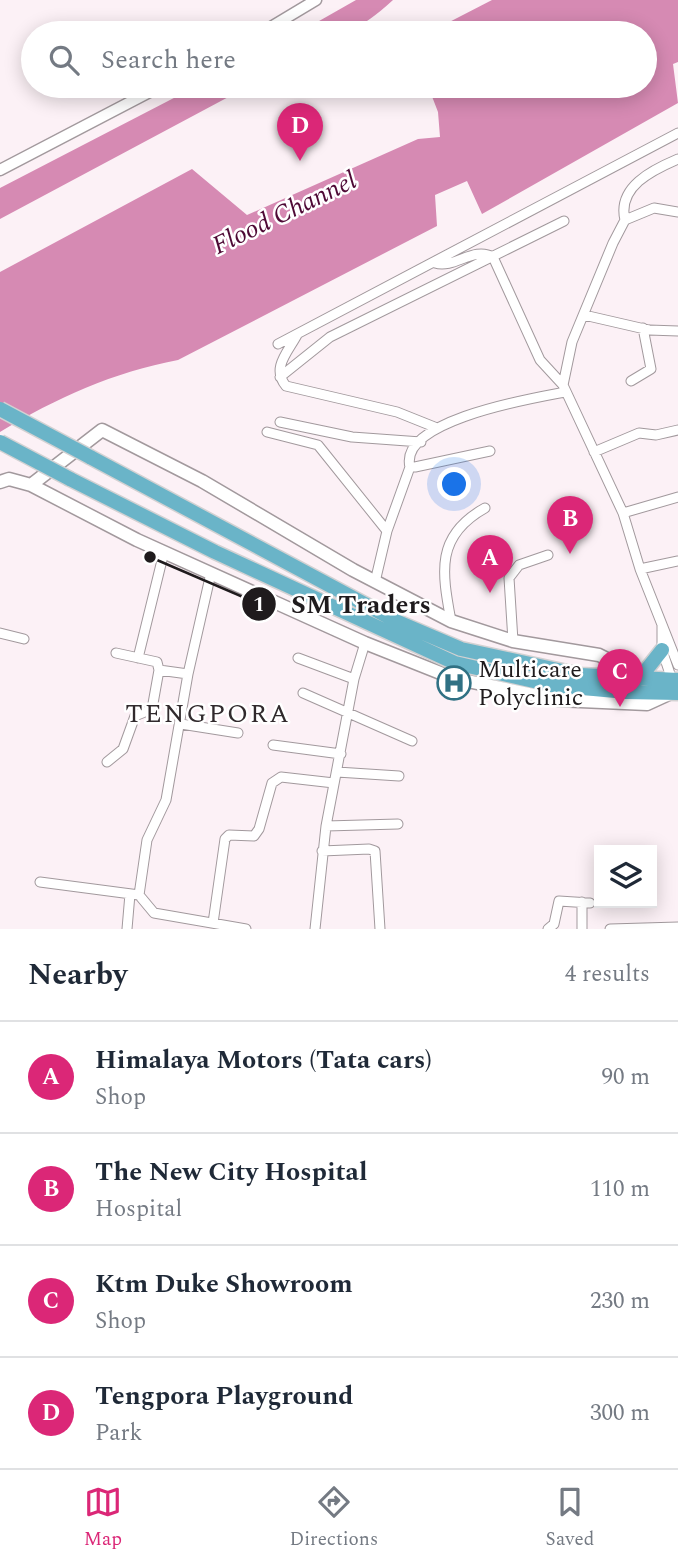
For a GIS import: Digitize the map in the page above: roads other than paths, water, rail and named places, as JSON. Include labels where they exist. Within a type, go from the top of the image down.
[{"type":"highway","points":[[0,409],[392,619],[442,642],[483,656],[534,667],[633,679],[676,690]]},
{"type":"highway","points":[[0,442],[215,552],[455,663],[551,685],[676,690]]},
{"type":"highway","points":[[633,679],[662,650]]},
{"type":"main road","points":[[32,485],[102,430],[202,481],[375,582],[451,621],[513,641],[599,655],[633,679]]},
{"type":"main road","points":[[0,482],[9,480],[32,485],[164,552],[365,643],[453,678],[533,697],[636,705],[656,702],[676,690]]},
{"type":"street","points":[[281,21],[316,0]]},
{"type":"street","points":[[0,170],[138,98]]},
{"type":"street","points":[[278,344],[678,133]]},
{"type":"street","points":[[564,389],[572,342],[612,243],[625,220],[623,201],[627,191],[678,159]]},
{"type":"street","points":[[625,220],[654,208],[678,212]]},
{"type":"street","points":[[280,377],[330,337],[564,221]]},
{"type":"street","points":[[435,263],[443,265],[475,254],[486,253],[493,257],[540,360],[564,389],[623,513],[640,569],[678,665]]},
{"type":"street","points":[[584,315],[643,328],[678,331]]},
{"type":"street","points":[[631,381],[651,369],[643,328]]},
{"type":"street","points":[[298,334],[279,366],[280,377],[286,386],[397,412],[437,428]]},
{"type":"street","points":[[375,582],[387,531],[410,467],[409,454],[437,428],[464,416],[564,389]]},
{"type":"street","points":[[280,422],[352,437],[421,442]]},
{"type":"street","points":[[594,452],[639,432],[656,435],[678,430]]},
{"type":"street","points":[[267,432],[318,445],[387,531]]},
{"type":"street","points":[[410,467],[490,450]]},
{"type":"street","points":[[623,513],[678,498]]},
{"type":"street","points":[[451,621],[444,578],[447,549],[463,524],[485,508]]},
{"type":"street","points":[[138,658],[164,552]]},
{"type":"street","points":[[513,641],[509,578],[519,565],[548,555]]},
{"type":"street","points":[[640,569],[678,561]]},
{"type":"street","points":[[127,929],[147,840],[163,809],[181,724],[188,674],[211,573]]},
{"type":"street","points":[[662,624],[662,650],[676,690]]},
{"type":"street","points":[[0,634],[24,639]]},
{"type":"street","points":[[316,929],[326,826],[354,679],[365,643]]},
{"type":"street","points":[[107,762],[123,749],[135,716],[152,709],[159,670],[157,662],[116,653]]},
{"type":"street","points":[[298,657],[354,679]]},
{"type":"street","points":[[159,670],[188,674]]},
{"type":"street","points":[[303,693],[412,741]]},
{"type":"street","points":[[181,724],[238,733]]},
{"type":"street","points":[[273,745],[341,754]]},
{"type":"street","points":[[337,772],[399,776]]},
{"type":"street","points":[[213,923],[225,839],[229,835],[254,836],[260,829],[272,783],[281,777],[334,783]]},
{"type":"street","points":[[326,826],[398,824]]},
{"type":"street","points":[[322,851],[375,851],[380,929]]},
{"type":"street","points":[[40,882],[135,894],[154,913],[246,929]]},
{"type":"street","points":[[548,929],[554,923],[559,901],[586,902],[582,929]]},
{"type":"street","points":[[610,929],[678,927]]},
{"type":"water","points":[[356,0],[393,0],[367,21],[319,21]]},
{"type":"water","name":"Flood Channel","points":[[492,0],[678,0],[678,62],[673,64],[678,103],[482,214],[467,181],[435,195],[437,226],[178,360],[108,379],[42,408],[0,432],[0,272],[192,169],[247,215],[418,139],[440,137],[438,112],[433,98],[657,98],[657,21],[451,21]]},
{"type":"water","points":[[174,98],[227,98],[0,219],[0,188]]},
{"type":"place","name":"Tengpora Playground","points":[[300,161]]},
{"type":"place","name":"The New City Hospital","points":[[570,554]]},
{"type":"place","name":"SM Traders","points":[[150,557]]},
{"type":"place","name":"Himalaya Motors (Tata cars)","points":[[490,593]]},
{"type":"place","name":"Multicare Polyclinic","points":[[454,683]]},
{"type":"place","name":"Ktm Duke Showroom","points":[[620,707]]},
{"type":"district","name":"TENGPORA","points":[[208,713]]}]
